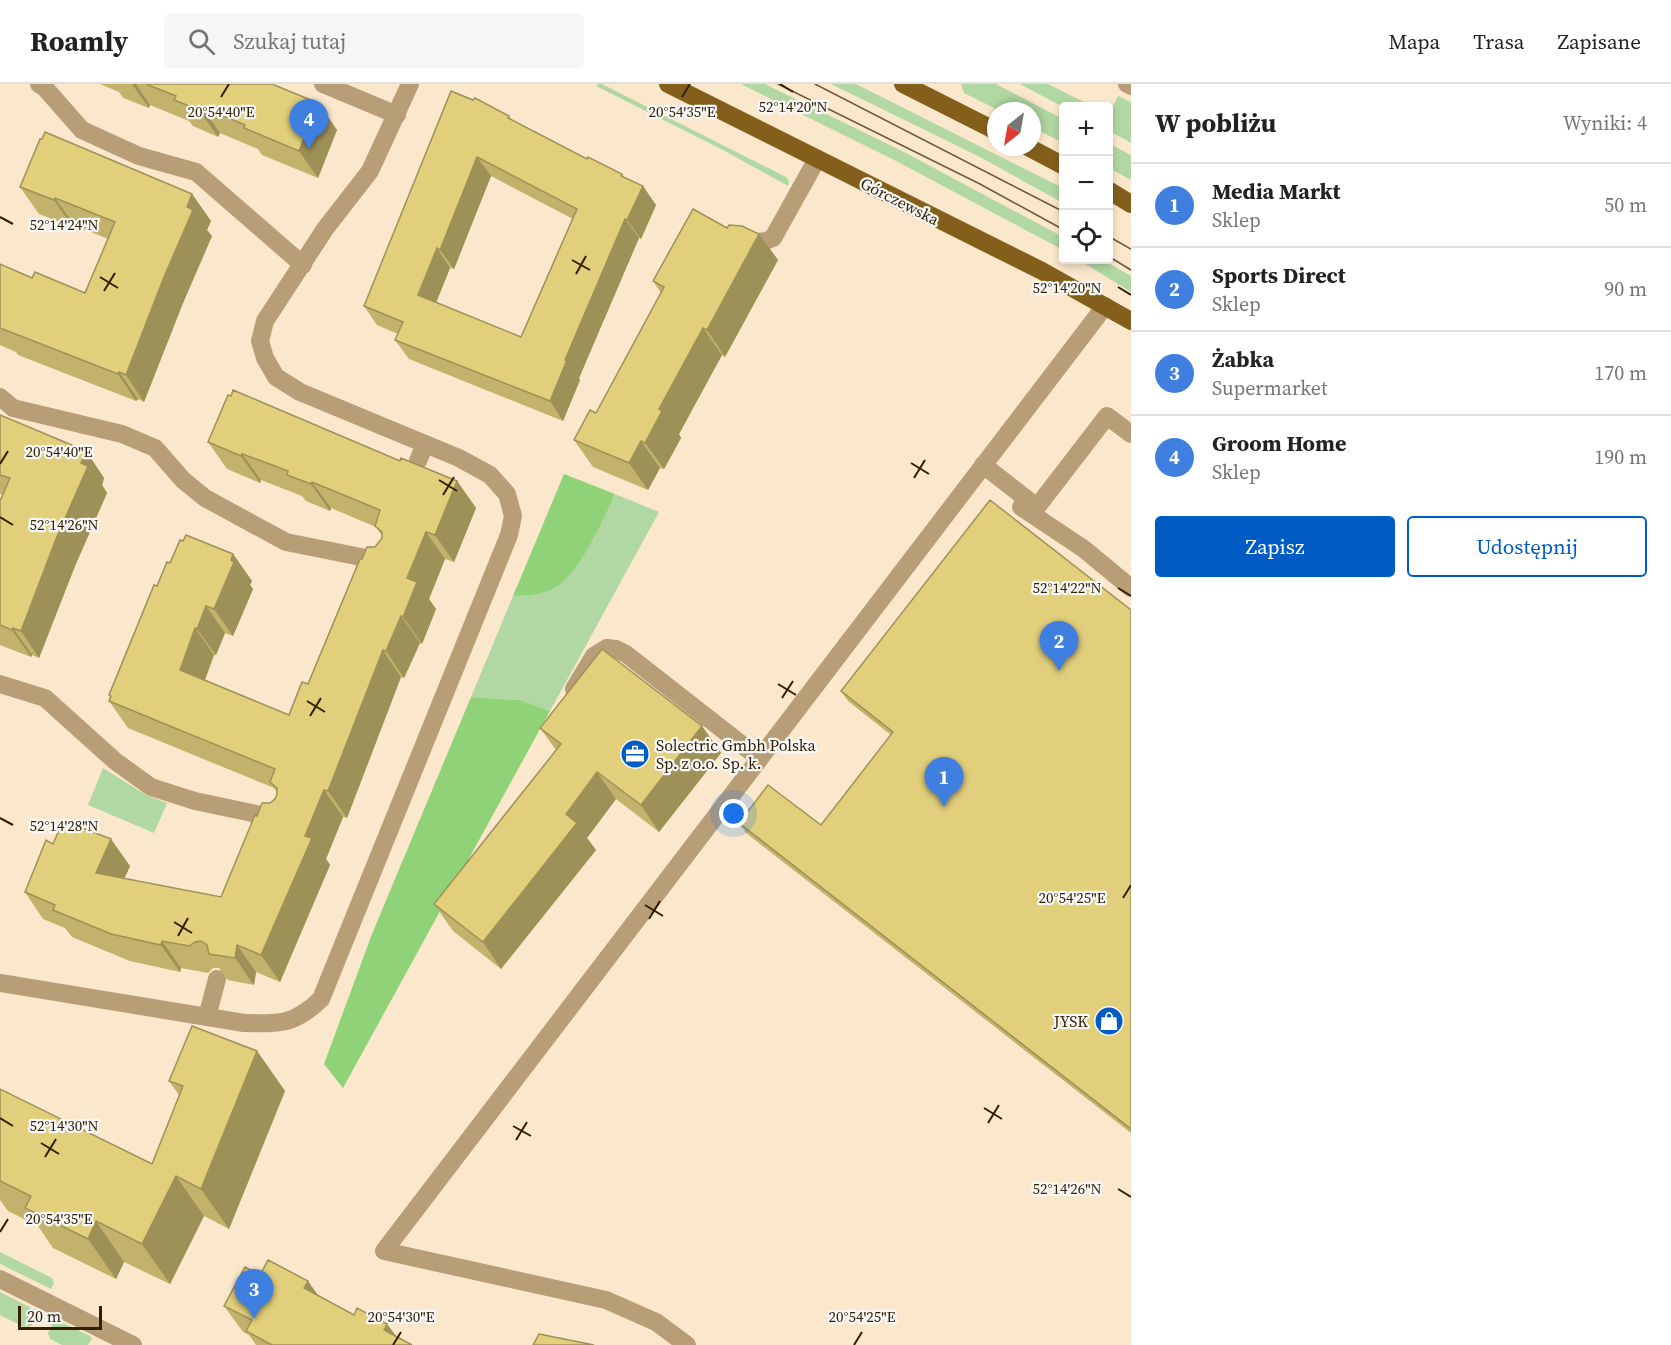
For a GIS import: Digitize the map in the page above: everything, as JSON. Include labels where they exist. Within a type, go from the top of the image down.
[{"type":"main road","name":"Górczewska","points":[[668,84],[1042,271],[1131,321]]},
{"type":"main road","points":[[903,84],[987,126]]},
{"type":"main road","points":[[1041,154],[1059,163]]},
{"type":"main road","points":[[1113,193],[1131,204]]},
{"type":"street","points":[[39,84],[82,130],[139,156],[196,172],[303,265]]},
{"type":"street","points":[[323,84],[398,115]]},
{"type":"street","points":[[0,982],[244,1023],[276,1024],[305,1015],[321,999],[509,535],[513,516],[507,494],[490,475],[459,458],[300,392],[276,377],[265,358],[260,341],[265,321],[325,229],[370,171],[398,115],[410,84]]},
{"type":"street","points":[[724,228],[750,241],[764,243],[773,238],[817,159]]},
{"type":"street","points":[[687,1345],[656,1322],[606,1300],[384,1251],[1105,306]]},
{"type":"street","points":[[0,397],[13,408],[122,434],[155,448],[183,480],[205,498],[286,542],[390,562]]},
{"type":"street","points":[[979,470],[1038,507],[1107,416],[1131,434]]},
{"type":"street","points":[[417,461],[425,444]]},
{"type":"street","points":[[979,470],[1084,549],[1131,588]]},
{"type":"street","points":[[566,704],[594,656],[607,648],[616,649],[759,758]]},
{"type":"street","points":[[0,684],[45,698],[115,761],[151,787],[195,801],[285,819]]},
{"type":"street","points":[[207,1017],[217,979]]},
{"type":"street","points":[[0,1279],[133,1345]]},
{"type":"green space","points":[[598,84],[786,177],[789,181],[788,186],[723,150],[596,86]]},
{"type":"green space","points":[[741,84],[765,84],[906,153],[1059,235],[1059,248],[900,163]]},
{"type":"green space","points":[[831,84],[856,84],[987,150],[987,156],[999,156],[1059,186],[1059,201],[978,156]]},
{"type":"green space","points":[[961,84],[996,84],[1030,102],[987,102],[987,104],[964,93]]},
{"type":"green space","points":[[1020,84],[1048,84],[1084,102],[1059,102],[1059,105]]},
{"type":"green space","points":[[1118,96],[1131,102],[1131,143],[1113,133],[1113,106]]},
{"type":"green space","points":[[1041,108],[1059,117],[1059,141],[1041,132]]},
{"type":"green space","points":[[1113,146],[1131,155],[1131,180],[1113,170]]},
{"type":"green space","points":[[1086,264],[1110,264],[1131,276],[1131,292]]},
{"type":"green space","points":[[564,474],[615,494],[588,548],[560,584],[541,593],[513,596]]},
{"type":"green space","points":[[615,494],[659,512],[550,711],[520,700],[471,697],[513,596],[526,596],[593,540]]},
{"type":"green space","points":[[471,697],[520,700],[550,711],[343,1088],[324,1064],[372,934]]},
{"type":"green space","points":[[103,768],[146,795],[167,803],[154,833],[88,805]]},
{"type":"green space","points":[[0,1252],[52,1278],[54,1283],[51,1289],[4,1266],[0,1263]]},
{"type":"green space","points":[[0,1292],[39,1312],[32,1325],[26,1328],[0,1315]]},
{"type":"green space","points":[[55,1319],[92,1339],[88,1345],[62,1345],[50,1339],[48,1333]]},
{"type":"building","points":[[146,84],[272,84],[318,103],[299,151],[244,128],[245,125],[201,106],[199,110],[174,100],[176,96]]},
{"type":"building","points":[[451,91],[473,100],[475,98],[509,116],[508,118],[643,186],[627,220],[625,219],[550,401],[395,340],[403,322],[364,306]],"holes":[[[477,157],[577,209],[521,337],[418,295],[437,248],[440,250]]]},
{"type":"building","points":[[45,132],[192,194],[187,207],[193,210],[126,375],[119,372],[118,374],[0,328],[0,264],[32,278],[35,272],[85,293],[115,222],[20,187]]},
{"type":"building","points":[[693,209],[727,228],[729,225],[742,226],[759,234],[707,330],[703,328],[659,409],[662,411],[645,443],[641,441],[629,463],[574,440],[590,410],[596,413],[664,287],[653,281]]},
{"type":"building","points":[[233,390],[400,461],[401,458],[457,481],[435,535],[426,532],[407,578],[417,582],[386,651],[383,650],[328,791],[324,790],[305,836],[312,838],[261,955],[237,945],[235,958],[209,954],[207,945],[201,941],[189,946],[162,941],[161,945],[111,934],[53,910],[55,905],[25,892],[46,840],[53,844],[62,823],[67,822],[111,839],[96,873],[221,897],[255,815],[257,816],[262,803],[270,803],[275,799],[277,788],[270,782],[275,769],[109,701],[111,696],[109,695],[154,585],[157,586],[167,562],[170,563],[180,540],[183,541],[186,535],[233,554],[231,560],[234,562],[214,609],[206,606],[197,629],[195,628],[180,670],[289,715],[302,682],[308,684],[360,559],[367,547],[375,547],[382,538],[382,532],[375,526],[380,510],[312,482],[311,484],[287,475],[288,471],[242,454],[241,456],[208,442],[228,395],[231,396]]},
{"type":"building","points":[[0,415],[86,451],[81,463],[88,466],[56,539],[21,631],[0,625],[0,501],[10,478],[0,475]]},
{"type":"building","points":[[990,500],[1131,610],[1131,1129],[739,823],[768,785],[821,825],[893,732],[841,691]]},
{"type":"building","points":[[602,649],[702,726],[641,805],[597,772],[566,814],[577,823],[483,942],[434,904],[561,744],[540,728]]},
{"type":"building","points":[[192,1026],[257,1051],[201,1189],[176,1176],[142,1244],[96,1221],[88,1239],[25,1208],[31,1196],[0,1181],[0,1089],[152,1164],[183,1086],[169,1081]]},
{"type":"building","points":[[268,1260],[308,1281],[304,1288],[354,1315],[357,1308],[387,1324],[384,1330],[412,1345],[272,1345],[246,1331],[252,1320],[224,1306],[245,1267],[260,1275]]},
{"type":"building","points":[[539,1334],[594,1345],[533,1345]]},
{"type":"tram line","points":[[778,84],[980,184],[1059,227]]},
{"type":"tram line","points":[[815,84],[1060,210]]},
{"type":"tram line","points":[[1113,239],[1131,249]]},
{"type":"tram line","points":[[1113,259],[1131,270]]},
{"type":"place","name":"Groom Home","points":[[309,149]]},
{"type":"place","name":"Sports Direct","points":[[1059,671]]},
{"type":"place","name":"Solectric Gmbh Polska Sp. z o.o. Sp. k.","points":[[635,754]]},
{"type":"place","name":"Media Markt","points":[[944,807]]},
{"type":"place","name":"JYSK","points":[[1109,1021]]},
{"type":"place","name":"Żabka","points":[[254,1319]]}]
